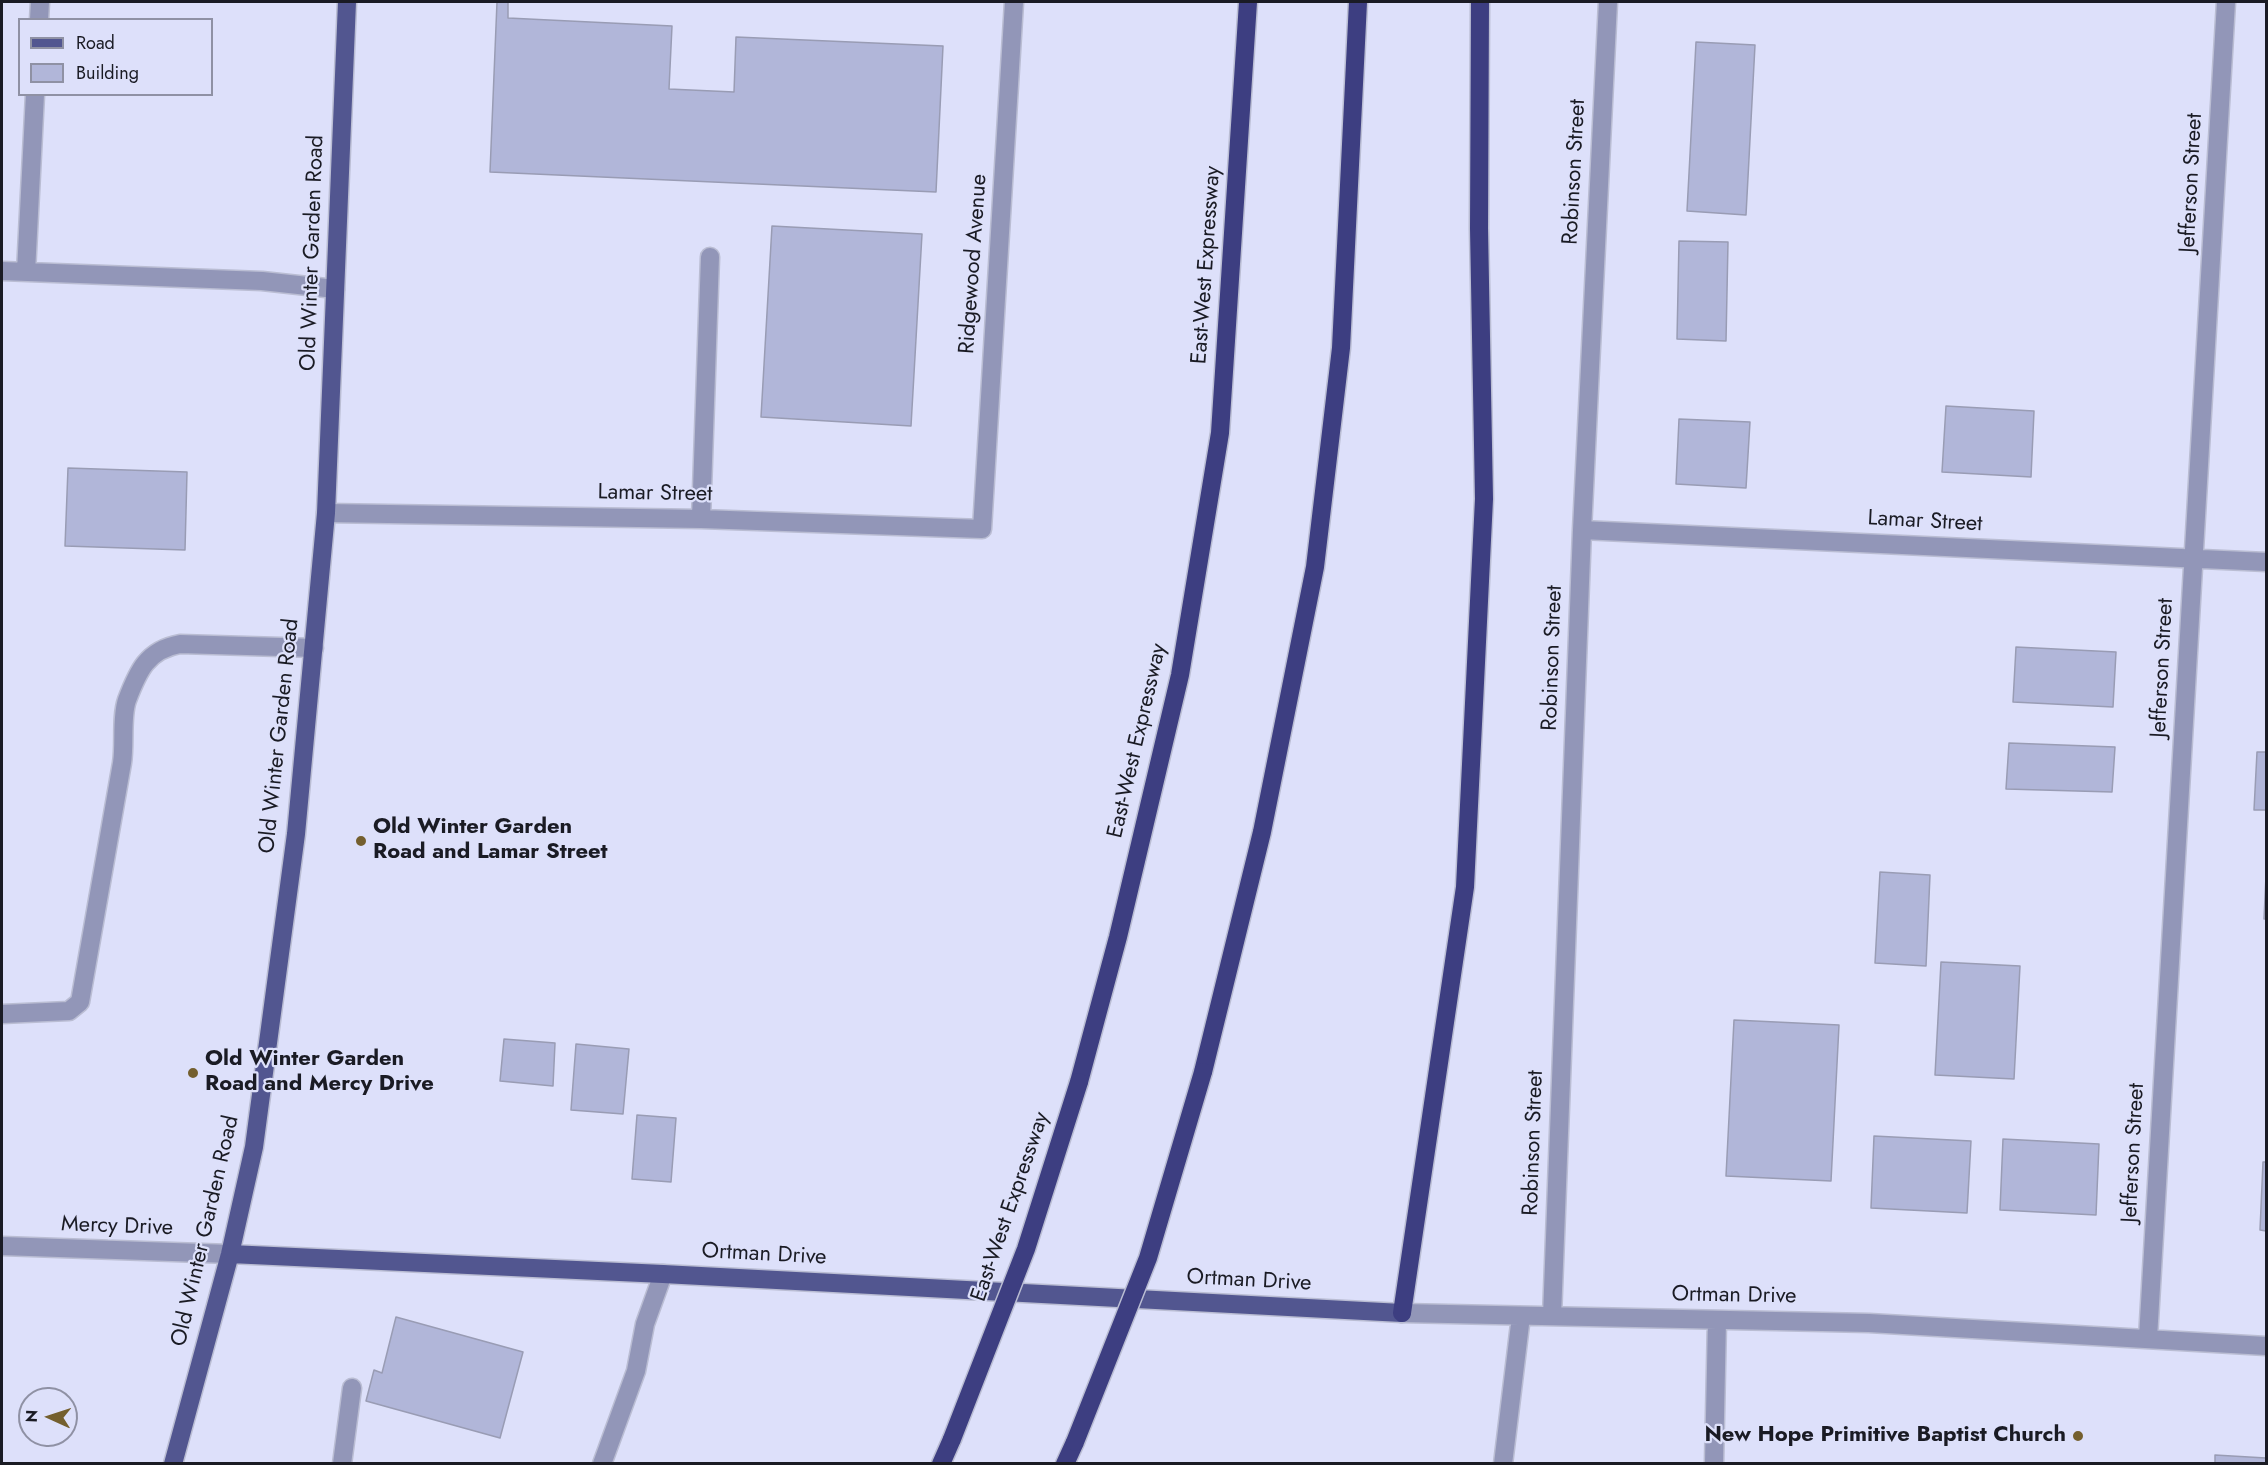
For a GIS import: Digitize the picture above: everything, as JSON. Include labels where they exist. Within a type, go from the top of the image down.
[{"type":"highway","name":"East-West Expressway","points":[[940,1464],[952,1439],[1026,1249],[1079,1082],[1118,937],[1180,675],[1220,433],[1248,2]]},
{"type":"highway","points":[[1065,1464],[1148,1258],[1203,1072],[1263,832],[1315,567],[1341,348],[1358,2]]},
{"type":"highway","points":[[1402,1313],[1465,887],[1484,499],[1479,228],[1480,2]]},
{"type":"main road","name":"Old Winter Garden Road","points":[[173,1464],[230,1254],[254,1147],[296,834],[327,513],[347,2]]},
{"type":"main road","name":"Ortman Drive","points":[[230,1254],[1402,1313]]},
{"type":"street","points":[[39,18],[40,2]]},
{"type":"street","name":"Ridgewood Avenue","points":[[982,529],[1014,2]]},
{"type":"street","name":"Robinson Street","points":[[1552,1316],[1582,530],[1608,2]]},
{"type":"street","name":"Jefferson Street","points":[[2148,1338],[2226,2]]},
{"type":"street","points":[[26,272],[35,96]]},
{"type":"street","points":[[701,519],[710,257]]},
{"type":"street","points":[[2,271],[262,281],[335,289]]},
{"type":"street","name":"Lamar Street","points":[[327,513],[701,519],[982,529]]},
{"type":"street","name":"Lamar Street","points":[[1582,530],[2266,562]]},
{"type":"street","points":[[2,1014],[69,1011],[80,1002],[123,754],[126,703],[149,657],[167,646],[180,644],[314,648]]},
{"type":"street","name":"Mercy Drive","points":[[2,1246],[230,1254]]},
{"type":"street","points":[[602,1464],[636,1371],[645,1324],[663,1274]]},
{"type":"street","name":"Ortman Drive","points":[[1402,1313],[1869,1323],[2266,1346]]},
{"type":"street","points":[[1503,1464],[1521,1316]]},
{"type":"street","points":[[1714,1464],[1717,1320]]},
{"type":"street","points":[[342,1464],[352,1388]]},
{"type":"building","points":[[497,2],[508,2],[508,18],[672,26],[669,89],[734,92],[736,37],[943,46],[936,192],[490,172]]},
{"type":"building","points":[[1696,42],[1755,45],[1746,215],[1687,211]]},
{"type":"building","points":[[772,226],[922,234],[911,426],[761,417]]},
{"type":"building","points":[[1679,241],[1728,242],[1726,341],[1677,339]]},
{"type":"building","points":[[1946,406],[2034,411],[2031,477],[1942,472]]},
{"type":"building","points":[[1679,419],[1750,422],[1746,488],[1676,484]]},
{"type":"building","points":[[68,468],[187,472],[185,550],[65,546]]},
{"type":"building","points":[[2016,647],[2116,652],[2113,707],[2013,702]]},
{"type":"building","points":[[2009,743],[2115,747],[2112,792],[2006,789]]},
{"type":"building","points":[[2257,752],[2266,752],[2266,810],[2254,810]]},
{"type":"building","points":[[1880,872],[1930,875],[1926,966],[1875,963]]},
{"type":"building","points":[[2266,876],[2266,919],[2264,919]]},
{"type":"building","points":[[1941,962],[2020,966],[2014,1079],[1935,1075]]},
{"type":"building","points":[[1734,1020],[1839,1025],[1831,1181],[1726,1176]]},
{"type":"building","points":[[504,1039],[555,1043],[553,1086],[500,1081]]},
{"type":"building","points":[[576,1044],[629,1049],[623,1114],[571,1110]]},
{"type":"building","points":[[637,1115],[676,1118],[671,1182],[632,1179]]},
{"type":"building","points":[[1874,1136],[1971,1141],[1967,1213],[1871,1208]]},
{"type":"building","points":[[2003,1139],[2099,1144],[2096,1215],[2000,1210]]},
{"type":"building","points":[[2263,1162],[2266,1162],[2266,1231],[2260,1230]]},
{"type":"building","points":[[396,1317],[523,1352],[500,1438],[366,1401],[374,1370],[382,1373]]},
{"type":"building","points":[[2215,1455],[2266,1458],[2266,1464],[2215,1464]]},
{"type":"place","name":"Old Winter Garden Road and Lamar Street","points":[[361,841]]},
{"type":"place","name":"Old Winter Garden Road and Mercy Drive","points":[[193,1073]]},
{"type":"place","name":"New Hope Primitive Baptist Church","points":[[2078,1436]]}]
